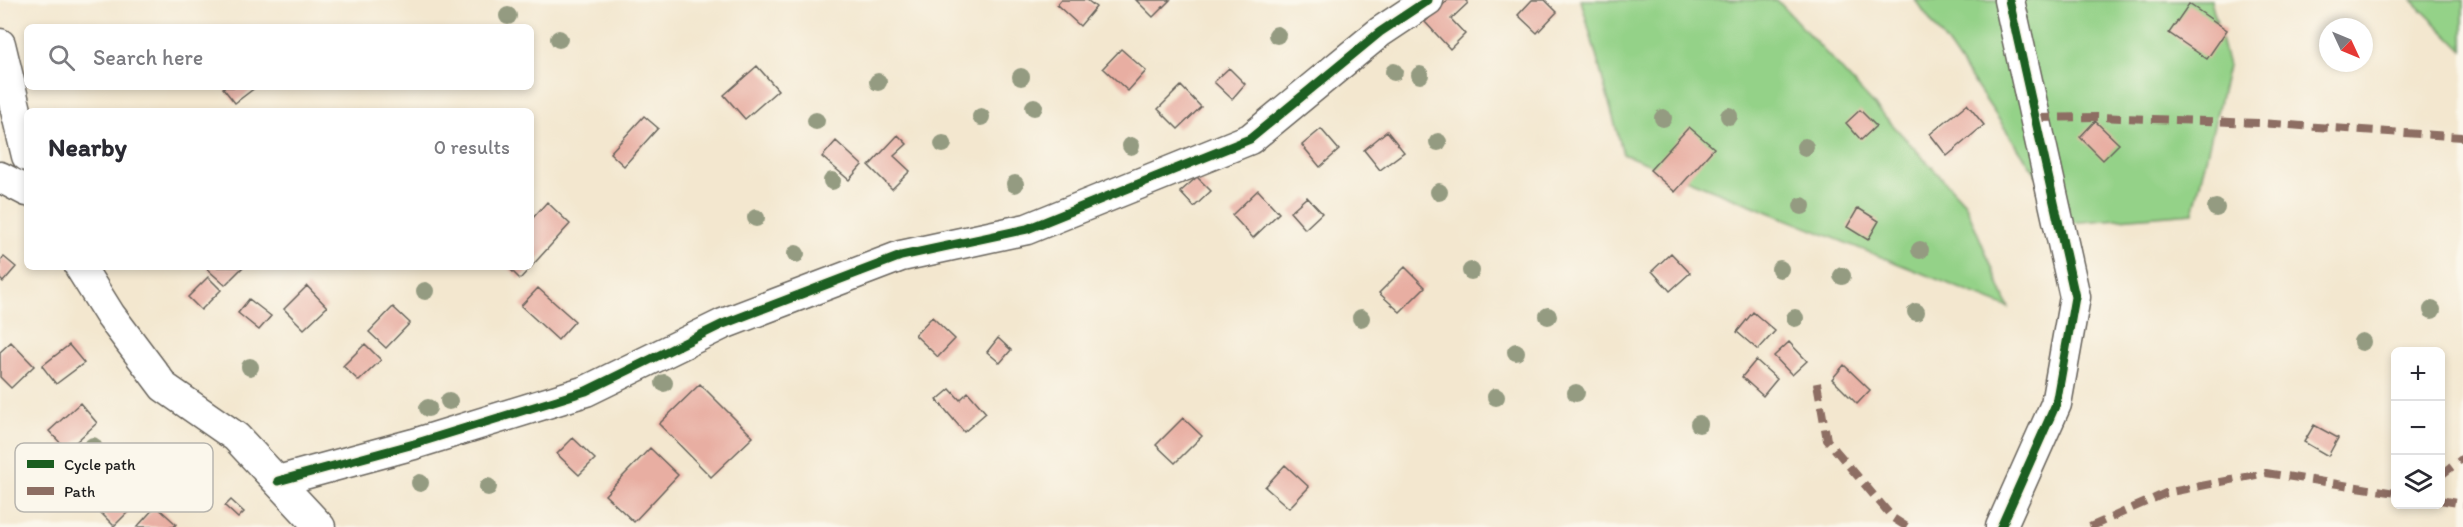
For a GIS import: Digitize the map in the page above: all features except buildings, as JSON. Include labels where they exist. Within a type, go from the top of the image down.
[{"type":"street","points":[[278,482],[414,444],[586,391],[723,324],[901,256],[1027,229],[1250,139],[1380,32],[1428,0]]},
{"type":"street","points":[[2001,527],[2056,404],[2075,297],[2009,0]]},
{"type":"street","points":[[0,44],[24,144]]},
{"type":"street","points":[[0,177],[24,189]]},
{"type":"street","points":[[82,270],[110,315],[164,387],[236,437],[320,527]]},
{"type":"green space","points":[[1581,0],[1777,0],[1965,203],[2009,308],[1623,154]]},
{"type":"green space","points":[[1915,0],[2211,0],[2228,66],[2193,213],[2069,223]]},
{"type":"green space","points":[[2412,0],[2463,0],[2463,51]]},
{"type":"marked path","points":[[2037,118],[2096,117],[2259,123],[2463,137]]},
{"type":"marked path","points":[[1817,383],[1827,440],[1893,518],[1907,527]]},
{"type":"marked path","points":[[2445,472],[2463,458]]},
{"type":"marked path","points":[[2090,527],[2166,493],[2266,473],[2391,492]]},
{"type":"marked path","points":[[2445,501],[2463,504]]},
{"type":"cycle path","points":[[278,481],[414,444],[586,391],[723,324],[901,256],[1027,229],[1250,139],[1380,32],[1428,0]]},
{"type":"cycle path","points":[[2001,527],[2056,404],[2075,297],[2009,0]]}]
